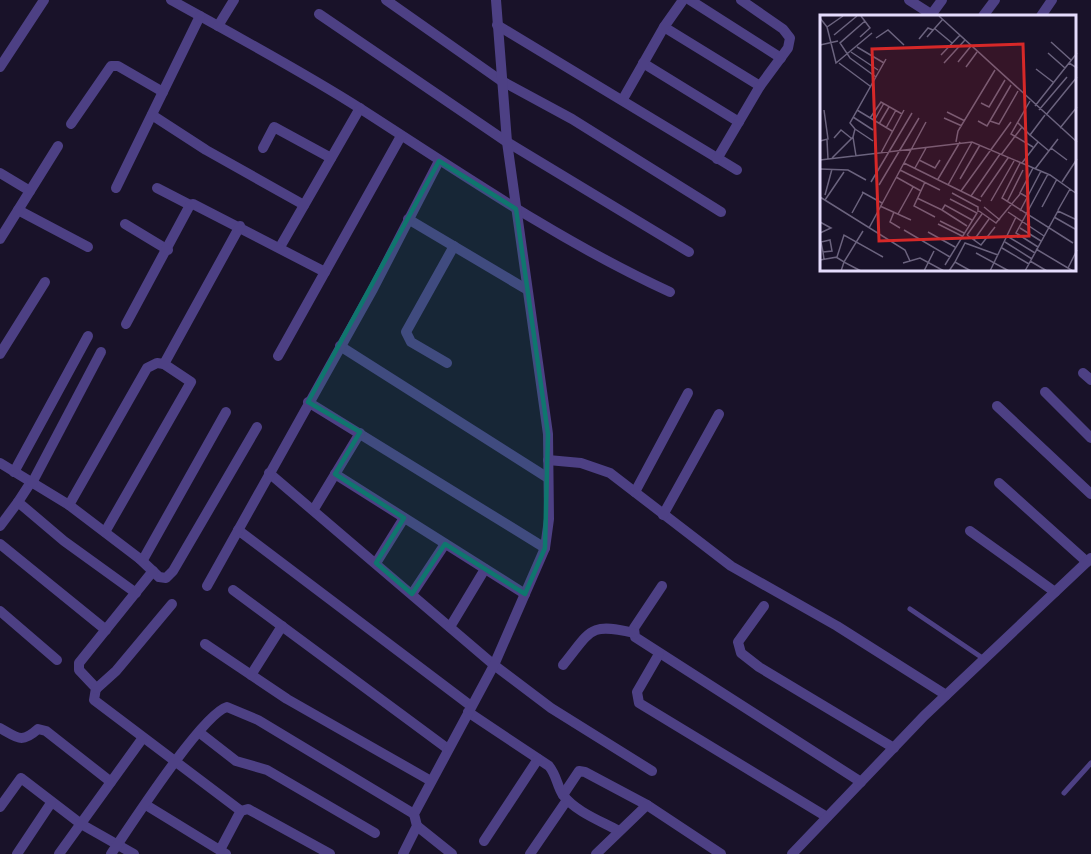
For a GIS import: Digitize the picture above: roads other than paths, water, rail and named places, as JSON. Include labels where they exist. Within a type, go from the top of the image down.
[{"type":"street","points":[[0,67],[44,0]]},
{"type":"street","points":[[171,0],[360,108],[516,209],[624,271],[670,292]]},
{"type":"street","points":[[218,27],[234,0]]},
{"type":"street","points":[[386,0],[500,80],[572,119],[721,212]]},
{"type":"street","points":[[452,854],[417,826],[414,814],[494,664],[545,548],[549,519],[548,434],[507,142],[500,80],[496,0]]},
{"type":"street","points":[[623,99],[664,27],[683,0]]},
{"type":"street","points":[[690,0],[781,58]]},
{"type":"street","points":[[717,159],[760,86],[788,48],[788,33],[741,0]]},
{"type":"street","points":[[909,0],[932,15]]},
{"type":"street","points":[[934,15],[942,0]]},
{"type":"street","points":[[984,15],[995,0]]},
{"type":"street","points":[[1042,15],[1052,0]]},
{"type":"street","points":[[319,14],[507,142],[689,252]]},
{"type":"street","points":[[117,188],[200,16]]},
{"type":"street","points":[[497,25],[623,99],[737,170]]},
{"type":"street","points":[[664,27],[760,86]]},
{"type":"street","points":[[643,63],[739,122]]},
{"type":"street","points":[[71,124],[111,66],[118,66],[163,92]]},
{"type":"street","points":[[280,247],[360,108]]},
{"type":"street","points":[[152,115],[206,150],[304,205]]},
{"type":"street","points":[[263,147],[274,127],[331,158]]},
{"type":"street","points":[[278,356],[400,136]]},
{"type":"street","points":[[0,239],[58,146]]},
{"type":"street","points":[[207,586],[439,161]]},
{"type":"street","points":[[0,173],[30,191]]},
{"type":"street","points":[[158,188],[190,205],[201,206],[325,272]]},
{"type":"street","points":[[126,324],[168,250],[190,205]]},
{"type":"street","points":[[18,210],[88,247]]},
{"type":"street","points":[[408,219],[526,289]]},
{"type":"street","points":[[125,224],[168,250]]},
{"type":"street","points":[[164,364],[240,226]]},
{"type":"street","points":[[447,363],[411,342],[406,332],[454,246]]},
{"type":"street","points":[[0,354],[45,282]]},
{"type":"street","points":[[15,472],[88,336]]},
{"type":"street","points":[[340,346],[548,478]]},
{"type":"street","points":[[0,526],[31,482],[101,352]]},
{"type":"street","points":[[69,505],[147,368],[156,363],[164,364],[191,382],[105,532]]},
{"type":"street","points":[[1045,392],[1091,438]]},
{"type":"street","points":[[635,492],[688,393]]},
{"type":"street","points":[[308,402],[545,548]]},
{"type":"street","points":[[997,406],[1091,494]]},
{"type":"street","points":[[140,559],[144,558],[226,412]]},
{"type":"street","points":[[663,515],[718,414]]},
{"type":"street","points":[[0,463],[69,505],[140,559],[159,577],[166,578],[173,572],[258,427]]},
{"type":"street","points":[[314,509],[360,433]]},
{"type":"street","points":[[548,460],[597,467],[615,476],[731,566],[837,626],[946,695]]},
{"type":"street","points":[[269,473],[494,664],[551,708],[652,771]]},
{"type":"street","points":[[335,474],[525,594]]},
{"type":"street","points":[[792,854],[946,695],[1089,560],[999,483]]},
{"type":"street","points":[[18,502],[64,541],[136,593]]},
{"type":"street","points":[[376,563],[404,518]]},
{"type":"street","points":[[238,530],[469,709],[538,759],[558,777],[565,797],[619,831]]},
{"type":"street","points":[[970,531],[1055,592]]},
{"type":"street","points":[[0,544],[106,630]]},
{"type":"street","points":[[412,594],[445,544]]},
{"type":"street","points":[[450,627],[485,569]]},
{"type":"street","points":[[96,690],[81,673],[78,665],[153,572]]},
{"type":"street","points":[[662,586],[634,628],[635,637],[861,782]]},
{"type":"street","points":[[233,590],[448,749]]},
{"type":"street","points":[[172,603],[116,671],[96,690],[94,700],[142,739],[241,811]]},
{"type":"street","points":[[764,606],[738,642],[741,653],[759,667],[894,748]]},
{"type":"street","points":[[0,611],[57,660]]},
{"type":"street","points":[[251,675],[282,626]]},
{"type":"street","points":[[563,665],[590,632],[598,627],[607,626],[634,633]]},
{"type":"street","points":[[205,644],[287,699],[431,781]]},
{"type":"street","points":[[659,654],[637,692],[639,703],[827,817]]},
{"type":"street","points":[[114,849],[176,762],[221,709],[234,710],[258,720],[414,814]]},
{"type":"street","points":[[1,731],[25,739],[38,729],[46,731],[111,782]]},
{"type":"street","points":[[200,733],[236,761],[267,770],[375,833]]},
{"type":"street","points":[[59,854],[142,739]]},
{"type":"street","points":[[484,841],[538,759]]},
{"type":"street","points":[[530,854],[579,771],[647,805],[721,854]]},
{"type":"street","points":[[0,807],[21,778],[114,849],[134,854]]},
{"type":"street","points":[[17,854],[51,802]]},
{"type":"street","points":[[146,805],[223,852],[241,811]]},
{"type":"street","points":[[596,854],[647,805]]},
{"type":"street","points":[[241,811],[248,809],[257,812],[330,854]]},
{"type":"street","points":[[403,854],[417,826]]},
{"type":"lane","points":[[910,609],[984,659]]},
{"type":"lane","points":[[1064,793],[1091,764]]}]
